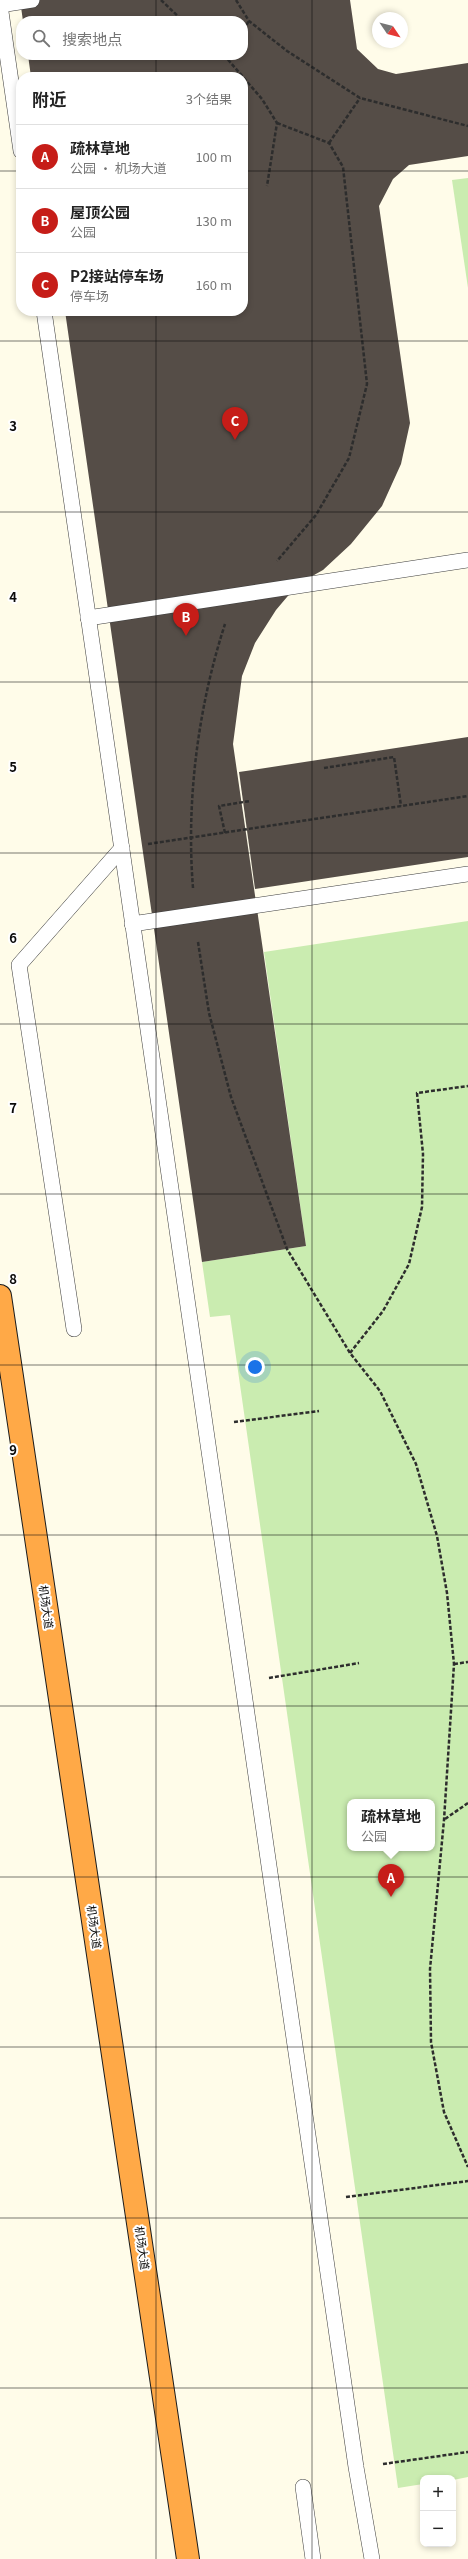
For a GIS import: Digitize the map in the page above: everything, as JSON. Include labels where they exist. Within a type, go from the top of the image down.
[{"type":"highway","name":"机场大道","points":[[0,1296],[188,2559]]},
{"type":"lane","points":[[16,116],[0,5],[32,0]]},
{"type":"lane","points":[[45,316],[356,2468],[372,2559]]},
{"type":"lane","points":[[88,618],[468,560]]},
{"type":"lane","points":[[74,1329],[19,965],[122,848]]},
{"type":"lane","points":[[132,924],[468,874]]},
{"type":"lane","points":[[303,2487],[313,2559]]},
{"type":"path","points":[[161,0],[178,16]]},
{"type":"path","points":[[236,0],[246,16]]},
{"type":"path","points":[[249,21],[287,51],[360,98],[468,126]]},
{"type":"path","points":[[229,60],[239,72]]},
{"type":"path","points":[[248,82],[262,99],[277,123],[329,143],[343,167],[367,384],[349,458],[316,515],[273,566]]},
{"type":"path","points":[[329,143],[360,98]]},
{"type":"path","points":[[267,186],[277,123]]},
{"type":"path","points":[[193,891],[190,852],[197,749],[216,652],[226,622]]},
{"type":"path","points":[[324,768],[394,757],[402,806]]},
{"type":"path","points":[[122,848],[468,796]]},
{"type":"path","points":[[225,833],[219,806],[250,801]]},
{"type":"path","points":[[197,936],[209,1013],[231,1097],[287,1249],[350,1353],[380,1391],[416,1464],[437,1536],[447,1593],[454,1664],[444,1820],[430,1969],[431,2042],[444,2112],[468,2167]]},
{"type":"path","points":[[350,1353],[384,1311],[410,1264],[422,1207],[423,1154],[417,1093],[468,1086]]},
{"type":"path","points":[[205,1426],[319,1411]]},
{"type":"path","points":[[454,1664],[468,1662]]},
{"type":"path","points":[[243,1682],[359,1663]]},
{"type":"path","points":[[444,1820],[468,1803]]},
{"type":"path","points":[[318,2201],[468,2181]]},
{"type":"path","points":[[356,2468],[468,2452]]},
{"type":"green space","points":[[468,178],[468,288],[452,180]]},
{"type":"green space","points":[[468,921],[468,2477],[456,2479],[456,2475],[420,2475],[420,2484],[398,2488],[230,1315],[210,1317],[202,1262],[306,1246],[264,952]]},
{"type":"building","points":[[20,0],[350,0],[357,49],[378,69],[396,74],[468,63],[468,156],[409,165],[393,179],[379,206],[410,423],[401,464],[382,506],[351,544],[323,570],[298,584],[276,610],[255,643],[242,676],[233,744],[306,1246],[202,1262],[66,316],[248,316],[248,72],[30,72],[29,60],[248,60],[248,16],[22,16]]},
{"type":"building","points":[[468,737],[468,857],[255,889],[239,772]]},
{"type":"place","name":"P2接站停车场","points":[[235,440]]},
{"type":"place","name":"屋顶公园","points":[[186,636]]},
{"type":"place","name":"疏林草地","points":[[391,1897]]}]
